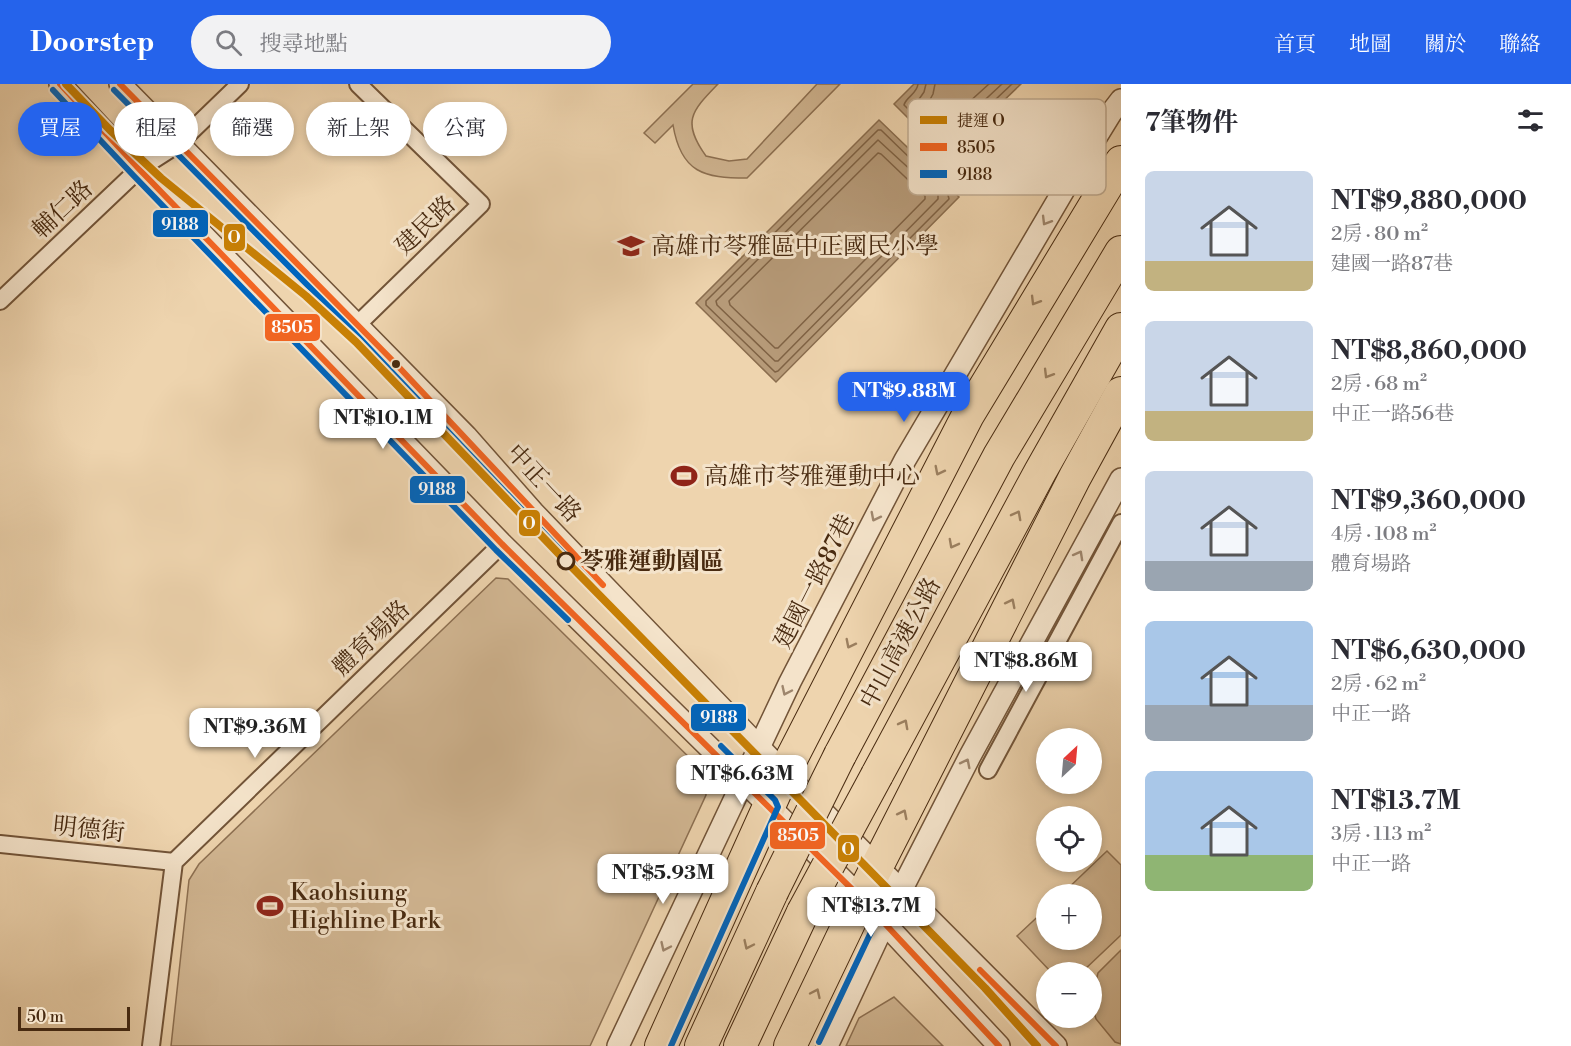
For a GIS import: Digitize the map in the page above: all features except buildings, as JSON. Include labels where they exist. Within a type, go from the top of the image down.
[{"type":"highway","points":[[1106,187],[1121,162]]},
{"type":"highway","points":[[661,1046],[784,773],[968,415],[1101,195]]},
{"type":"highway","name":"中山高速公路","points":[[701,1046],[772,892],[840,755],[999,456],[1121,252]]},
{"type":"highway","name":"中山高速公路","points":[[740,1046],[803,912],[1040,472],[1121,329]]},
{"type":"highway","points":[[790,1046],[861,898],[1075,477],[1121,393]]},
{"type":"street","points":[[60,84],[139,169],[502,544],[861,898],[999,1046]]},
{"type":"street","name":"中正一路","points":[[120,84],[137,102]]},
{"type":"street","name":"輔仁路","points":[[198,125],[240,84]]},
{"type":"street","name":"建民路","points":[[358,84],[481,204],[358,324]]},
{"type":"street","name":"建國一路87巷","points":[[1106,123],[1121,100]]},
{"type":"street","name":"輔仁路","points":[[0,301],[139,169],[159,156]]},
{"type":"street","name":"中正一路","points":[[190,156],[466,436],[533,512],[784,773],[1056,1046]]},
{"type":"street","name":"建國一路87巷","points":[[618,1046],[790,682],[905,460],[1061,195]]},
{"type":"street","points":[[827,1046],[884,924],[970,756],[1121,479]]},
{"type":"street","points":[[988,770],[1121,523]]},
{"type":"street","name":"體育場路","points":[[174,862],[502,544]]},
{"type":"street","name":"明德街","points":[[0,844],[174,862]]},
{"type":"street","points":[[151,1046],[174,862]]},
{"type":"shaded area","points":[[693,84],[718,84],[696,109],[692,125],[698,144],[706,156],[729,161],[747,159],[817,84],[840,84],[747,178],[732,178],[707,174],[689,163],[682,154],[673,125],[655,143],[644,133]]},
{"type":"shaded area","points":[[496,578],[508,579],[705,773],[706,795],[590,1046],[171,1046],[189,880],[199,864]]},
{"type":"shaded area","points":[[1107,851],[1121,865],[1121,935],[1093,962],[1042,962],[1017,936],[1036,918],[1036,950],[1102,950],[1102,884],[1072,884],[1085,872],[1102,872],[1102,856]]},
{"type":"shaded area","points":[[1121,950],[1121,1044],[1115,1042],[1102,1026],[1102,969]]},
{"type":"shaded area","points":[[894,997],[943,1046],[846,1046],[859,1018]]},
{"type":"water","points":[[914,84],[1021,84],[1005,99],[908,99],[908,118],[894,104]]},
{"type":"water","points":[[879,120],[908,148],[908,195],[957,195],[959,197],[776,382],[696,303]]},
{"type":"metro line","name":"O","points":[[66,84],[161,178],[306,296],[356,342],[558,553],[985,988],[1037,1046]]},
{"type":"transit line","name":"8505","points":[[60,84],[139,169],[502,544],[861,898],[999,1046]]},
{"type":"transit line","name":"8505","points":[[120,84],[395,363],[603,585]]},
{"type":"transit line","name":"9188","points":[[53,90],[496,550],[568,620]]},
{"type":"transit line","name":"9188","points":[[114,90],[352,330],[753,754],[890,892],[819,1042]]},
{"type":"transit line","name":"9188","points":[[671,1046],[778,807],[775,800],[721,746]]},
{"type":"transit line","name":"8505","points":[[980,970],[1056,1046]]},
{"type":"place","name":"高雄市苓雅區中正國民小學","points":[[631,246]]},
{"type":"place","name":"高雄市苓雅運動中心","points":[[684,476]]},
{"type":"place","name":"苓雅運動園區","points":[[566,561]]},
{"type":"place","name":"Kaohsiung Highline Park","points":[[270,906]]}]
